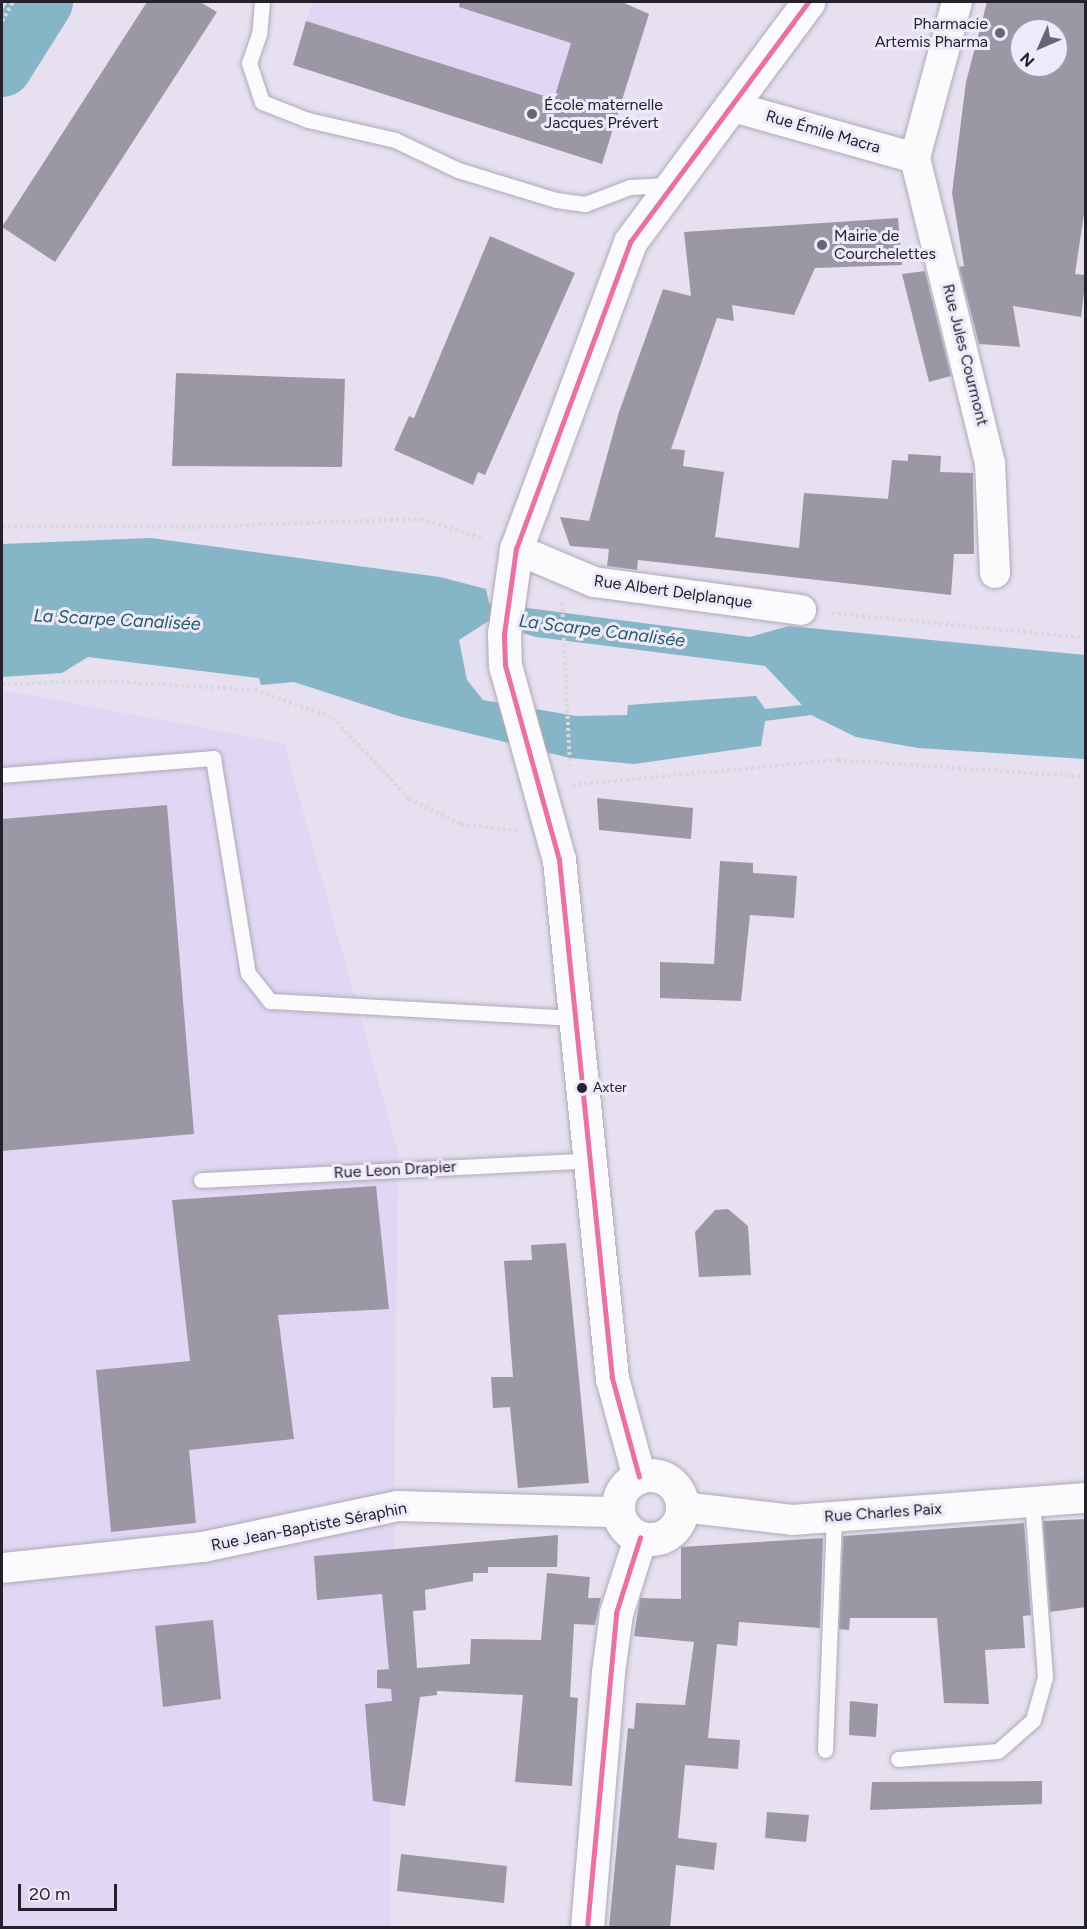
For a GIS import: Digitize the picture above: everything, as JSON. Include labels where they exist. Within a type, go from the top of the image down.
[{"type":"street","points":[[639,1477],[612,1378],[576,1018],[554,832],[504,656],[515,561],[630,242],[668,185],[808,2]]},
{"type":"street","name":"Rue Jules Courmont","points":[[957,2],[915,158],[990,463],[995,573]]},
{"type":"street","name":"Rue Émile Macra","points":[[730,106],[915,158]]},
{"type":"street","name":"Rue Albert Delplanque","points":[[515,561],[594,582],[801,610]]},
{"type":"street","points":[[656,1476],[671,1484],[682,1507],[672,1530],[657,1539],[639,1538],[625,1528],[618,1512],[620,1495],[639,1477],[656,1476]]},
{"type":"street","name":"Rue Charles Paix","points":[[682,1507],[760,1519],[834,1517],[1086,1498]]},
{"type":"street","name":"Rue Jean-Baptiste Séraphin","points":[[2,1568],[203,1547],[398,1506],[618,1512]]},
{"type":"street","points":[[587,1928],[608,1672],[616,1613],[639,1538]]},
{"type":"lane","points":[[262,2],[260,34],[249,63],[262,102],[308,120],[395,140],[458,170],[556,200],[585,204],[630,187],[668,185]]},
{"type":"lane","points":[[2,775],[213,758],[248,973],[270,1001],[576,1018]]},
{"type":"lane","name":"Rue Leon Drapier","points":[[201,1180],[590,1160]]},
{"type":"lane","points":[[898,1759],[998,1751],[1033,1720],[1045,1677],[1032,1502]]},
{"type":"lane","points":[[825,1750],[834,1517]]},
{"type":"path","points":[[2,21],[13,2]]},
{"type":"path","points":[[2,526],[192,527],[421,519],[515,561]]},
{"type":"path","points":[[561,591],[570,767]]},
{"type":"path","points":[[801,610],[1086,638]]},
{"type":"path","points":[[2,684],[103,681],[255,690],[333,718],[410,799],[461,824],[554,832]]},
{"type":"path","points":[[572,785],[838,760],[1086,777]]},
{"type":"shaded area","name":"École maternelle Jacques Prévert","points":[[312,2],[610,2],[649,14],[602,164],[293,65]]},
{"type":"shaded area","points":[[2,690],[284,743],[398,1152],[390,1927],[2,1927]]},
{"type":"water","name":"La Scarpe Canalisée","points":[[151,538],[440,577],[486,589],[489,603],[750,637],[789,626],[1085,655],[1085,759],[918,748],[856,737],[811,715],[765,721],[761,746],[634,764],[570,758],[402,717],[294,682],[261,685],[259,678],[88,657],[62,673],[2,677],[2,544]],"holes":[[[487,622],[536,637],[765,666],[802,705],[765,709],[756,696],[628,705],[627,715],[576,716],[483,700],[467,680],[459,640]]]},
{"type":"building","points":[[147,2],[200,2],[217,12],[55,262],[2,227]]},
{"type":"building","name":"École maternelle Jacques Prévert","points":[[460,2],[622,2],[649,14],[602,164],[293,65],[306,21],[554,99],[571,43],[459,7]]},
{"type":"building","points":[[987,2],[1086,2],[1086,200],[1075,274],[1086,275],[1081,317],[1013,306],[1020,347],[979,344],[959,267],[964,266],[952,193],[966,82]]},
{"type":"building","points":[[898,218],[902,265],[815,268],[794,315],[732,305],[734,321],[717,318],[671,449],[685,450],[683,466],[724,472],[715,537],[799,548],[804,493],[888,499],[892,460],[908,461],[908,454],[941,456],[940,472],[973,473],[974,554],[954,554],[951,595],[638,560],[637,570],[607,566],[609,549],[570,546],[560,517],[589,521],[619,412],[663,289],[691,296],[684,232]]},
{"type":"building","points":[[490,236],[575,273],[485,475],[478,472],[473,485],[394,450],[409,416],[414,418]]},
{"type":"building","points":[[925,271],[951,376],[929,382],[902,274]]},
{"type":"building","points":[[176,373],[345,379],[342,467],[172,466]]},
{"type":"building","points":[[597,798],[693,808],[691,839],[599,830]]},
{"type":"building","points":[[167,805],[194,1134],[2,1151],[2,819]]},
{"type":"building","points":[[720,861],[753,863],[753,873],[797,876],[794,918],[750,915],[741,1001],[660,998],[660,962],[714,964]]},
{"type":"building","points":[[376,1186],[389,1309],[278,1315],[294,1439],[189,1450],[196,1523],[111,1532],[96,1370],[190,1361],[172,1200]]},
{"type":"building","points":[[728,1209],[748,1226],[751,1275],[699,1277],[695,1232],[715,1210]]},
{"type":"building","points":[[566,1243],[589,1483],[518,1488],[510,1407],[493,1408],[491,1377],[513,1377],[504,1261],[532,1260],[531,1245]]},
{"type":"building","points":[[1086,1519],[1086,1607],[1050,1612],[1043,1521]]},
{"type":"building","points":[[1024,1523],[1031,1615],[1023,1616],[1025,1648],[985,1650],[989,1704],[944,1703],[937,1618],[850,1618],[849,1630],[839,1629],[843,1536]]},
{"type":"building","points":[[558,1535],[557,1567],[488,1567],[488,1573],[473,1573],[473,1581],[425,1590],[426,1610],[413,1611],[417,1668],[470,1664],[471,1639],[541,1640],[547,1573],[590,1577],[588,1598],[601,1598],[595,1625],[574,1624],[570,1697],[578,1698],[572,1786],[515,1782],[523,1695],[437,1691],[437,1695],[420,1697],[405,1806],[373,1801],[365,1704],[392,1701],[391,1689],[377,1688],[377,1670],[389,1669],[382,1594],[317,1600],[314,1556]]},
{"type":"building","points":[[823,1538],[820,1628],[739,1622],[737,1646],[717,1644],[708,1738],[740,1740],[738,1769],[685,1765],[678,1838],[717,1843],[714,1870],[676,1865],[670,1928],[609,1928],[628,1728],[634,1729],[636,1703],[685,1705],[694,1642],[634,1636],[640,1598],[681,1599],[681,1547]]},
{"type":"building","points":[[213,1620],[221,1699],[163,1707],[155,1626]]},
{"type":"building","points":[[850,1701],[878,1704],[876,1737],[849,1735]]},
{"type":"building","points":[[1042,1781],[1042,1804],[870,1810],[872,1782]]},
{"type":"building","points":[[767,1812],[809,1815],[806,1842],[765,1838]]},
{"type":"building","points":[[401,1854],[507,1866],[504,1903],[397,1891]]},
{"type":"waterway","points":[[2,67],[43,2]]},
{"type":"transit line","points":[[639,1477],[612,1378],[559,860],[505,665],[504,634],[516,549],[630,242],[808,2]]},
{"type":"transit line","points":[[587,1928],[616,1613],[640,1538]]},
{"type":"place","name":"Pharmacie Artemis Pharma","points":[[1000,33]]},
{"type":"place","name":"École maternelle Jacques Prévert","points":[[532,114]]},
{"type":"place","name":"Mairie de Courchelettes","points":[[822,245]]},
{"type":"place","name":"Axter","points":[[582,1088]]}]
